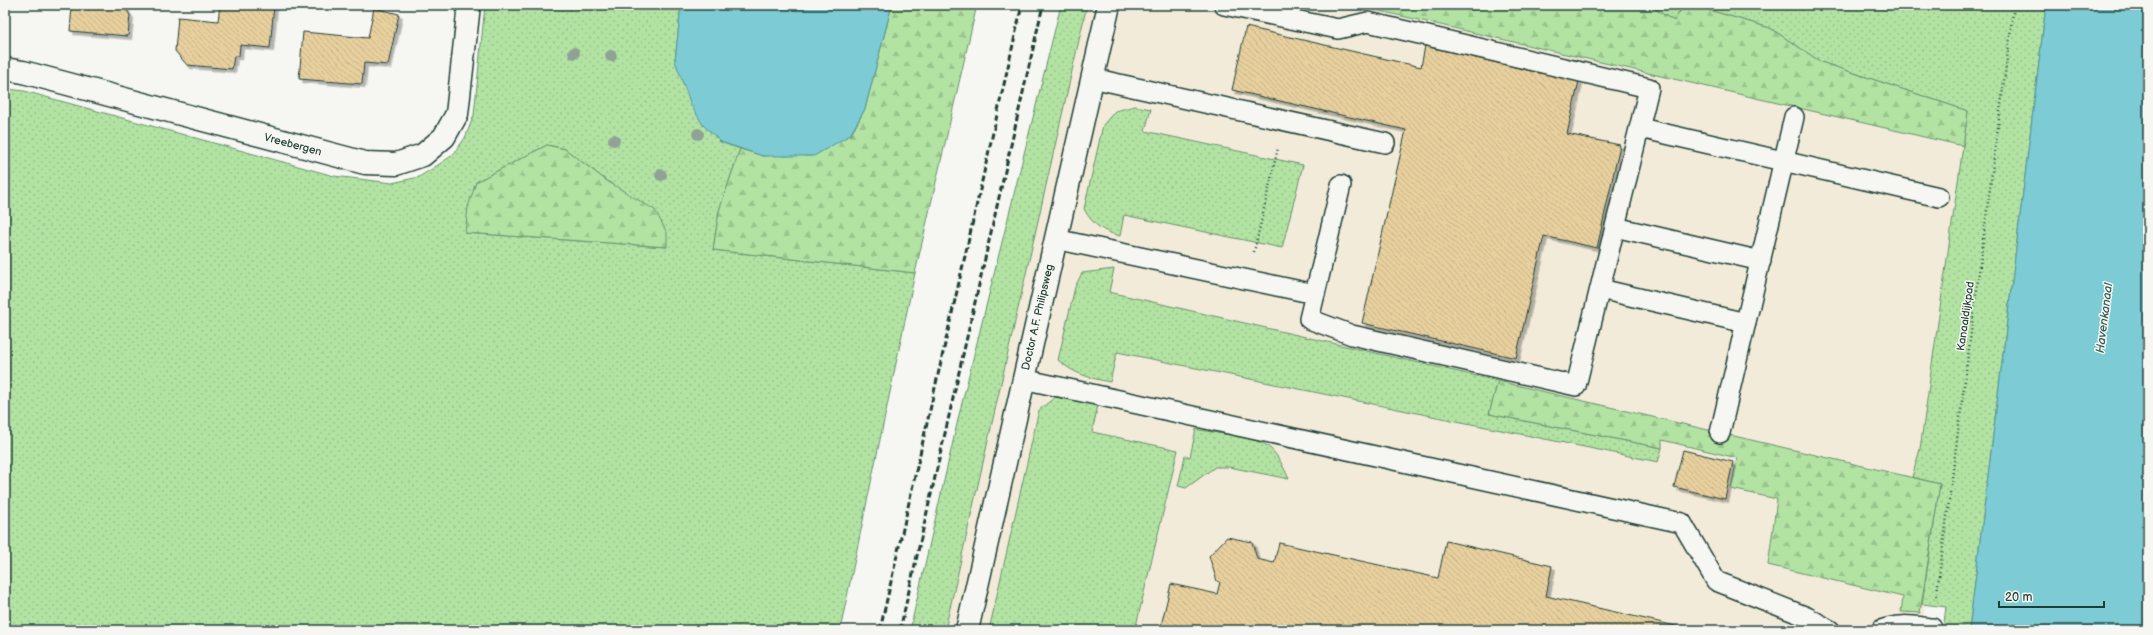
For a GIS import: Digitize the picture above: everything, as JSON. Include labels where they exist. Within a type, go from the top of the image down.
[{"type":"street","name":"Vreebergen","points":[[5,69],[23,72],[365,163],[396,164],[423,155],[444,137],[457,114],[469,5]]},
{"type":"street","name":"Doctor A.F. Philipsweg","points":[[967,630],[1109,5]]},
{"type":"lane","points":[[1224,5],[1338,29],[1368,22],[1649,88],[1576,386],[1352,335],[1309,319],[1341,185]]},
{"type":"lane","points":[[1092,78],[1385,143]]},
{"type":"lane","points":[[1720,433],[1794,117]]},
{"type":"lane","points":[[1640,128],[1938,197]]},
{"type":"lane","points":[[1615,227],[1761,261]]},
{"type":"lane","points":[[1055,239],[1315,294]]},
{"type":"lane","points":[[1600,289],[1746,323]]},
{"type":"lane","points":[[1023,379],[1682,523],[1716,581],[1807,617],[1830,630]]},
{"type":"lane","points":[[1882,630],[1891,626],[1908,625],[1932,628]]},
{"type":"path","name":"Kanaaldijkpad","points":[[1932,628],[2014,5]]},
{"type":"path","points":[[1248,280],[1285,120]]},
{"type":"shaded area","points":[[1076,5],[2005,5],[1922,630],[932,630]]},
{"type":"green space","points":[[485,5],[681,5],[675,61],[720,142],[740,149],[719,211],[713,250],[915,273],[840,630],[5,630],[5,91],[8,89],[24,91],[334,176],[392,183],[419,177],[453,155],[465,138],[474,115]],"holes":[[[547,145],[565,149],[607,181],[667,247],[465,233],[476,182]]]},
{"type":"green space","points":[[892,5],[977,5],[915,273],[713,250],[719,211],[740,149],[763,156],[851,135],[865,109]]},
{"type":"green space","points":[[1061,5],[1087,5],[945,630],[910,630],[959,415]]},
{"type":"green space","points":[[1354,5],[1450,5],[1474,10],[1476,5],[1649,5],[1674,21],[1684,5],[1692,5],[1770,28],[1821,62],[1968,111],[1963,146]]},
{"type":"green space","points":[[1649,5],[1684,5],[1674,21]]},
{"type":"green space","points":[[1692,5],[2046,5],[1969,630],[1943,630],[1946,607],[1922,604],[1940,484],[1912,477],[1920,449],[1968,111],[1821,62],[1770,28]]},
{"type":"green space","points":[[1135,106],[1151,109],[1145,131],[1303,165],[1282,248],[1124,215],[1120,236],[1103,230],[1094,223],[1084,209],[1103,125],[1115,111]]},
{"type":"green space","points":[[547,145],[565,149],[607,181],[655,210],[667,233],[667,247],[465,233],[468,207],[476,182]]},
{"type":"green space","points":[[1114,269],[1109,292],[1498,381],[1489,414],[1662,448],[1658,462],[1117,352],[1110,382],[1082,375],[1070,369],[1058,360],[1075,287],[1082,273]]},
{"type":"green space","points":[[1498,381],[1940,484],[1920,613],[1901,612],[1903,597],[1768,565],[1777,499],[1731,489],[1737,458],[1662,440],[1662,448],[1489,414]]},
{"type":"green space","points":[[1055,397],[1098,405],[1092,432],[1178,450],[1135,630],[989,630],[1039,410]]},
{"type":"green space","points":[[1196,429],[1243,437],[1266,445],[1277,456],[1289,479],[1229,467],[1215,467],[1186,488],[1178,486],[1185,456],[1190,457]]},
{"type":"water","points":[[681,5],[892,5],[865,109],[850,135],[814,156],[763,156],[721,142],[703,125],[691,105],[675,61]]},
{"type":"water","name":"Havenkanaal","points":[[2046,5],[2148,5],[2148,630],[1969,630]]},
{"type":"building","points":[[85,5],[126,5],[126,9],[130,15],[128,36],[70,31],[72,6],[85,7]]},
{"type":"building","points":[[220,5],[274,5],[270,48],[240,45],[239,56],[234,56],[232,69],[187,65],[175,51],[178,17],[218,21]]},
{"type":"building","points":[[374,8],[399,14],[388,65],[364,63],[362,84],[299,79],[303,32],[368,38]]},
{"type":"building","points":[[1246,27],[1421,67],[1425,46],[1545,74],[1545,71],[1550,72],[1549,75],[1579,81],[1567,134],[1620,145],[1597,248],[1544,236],[1516,358],[1362,323],[1406,130],[1232,90]]},
{"type":"building","points":[[1683,450],[1733,462],[1725,499],[1674,487]]},
{"type":"building","points":[[1227,537],[1252,542],[1257,559],[1274,563],[1279,543],[1438,578],[1446,541],[1552,566],[1546,596],[1693,630],[1160,630],[1171,584],[1217,594],[1220,582],[1217,581],[1209,556]]},
{"type":"railway","points":[[880,630],[1022,5]]},
{"type":"railway","points":[[900,630],[1043,5]]}]
